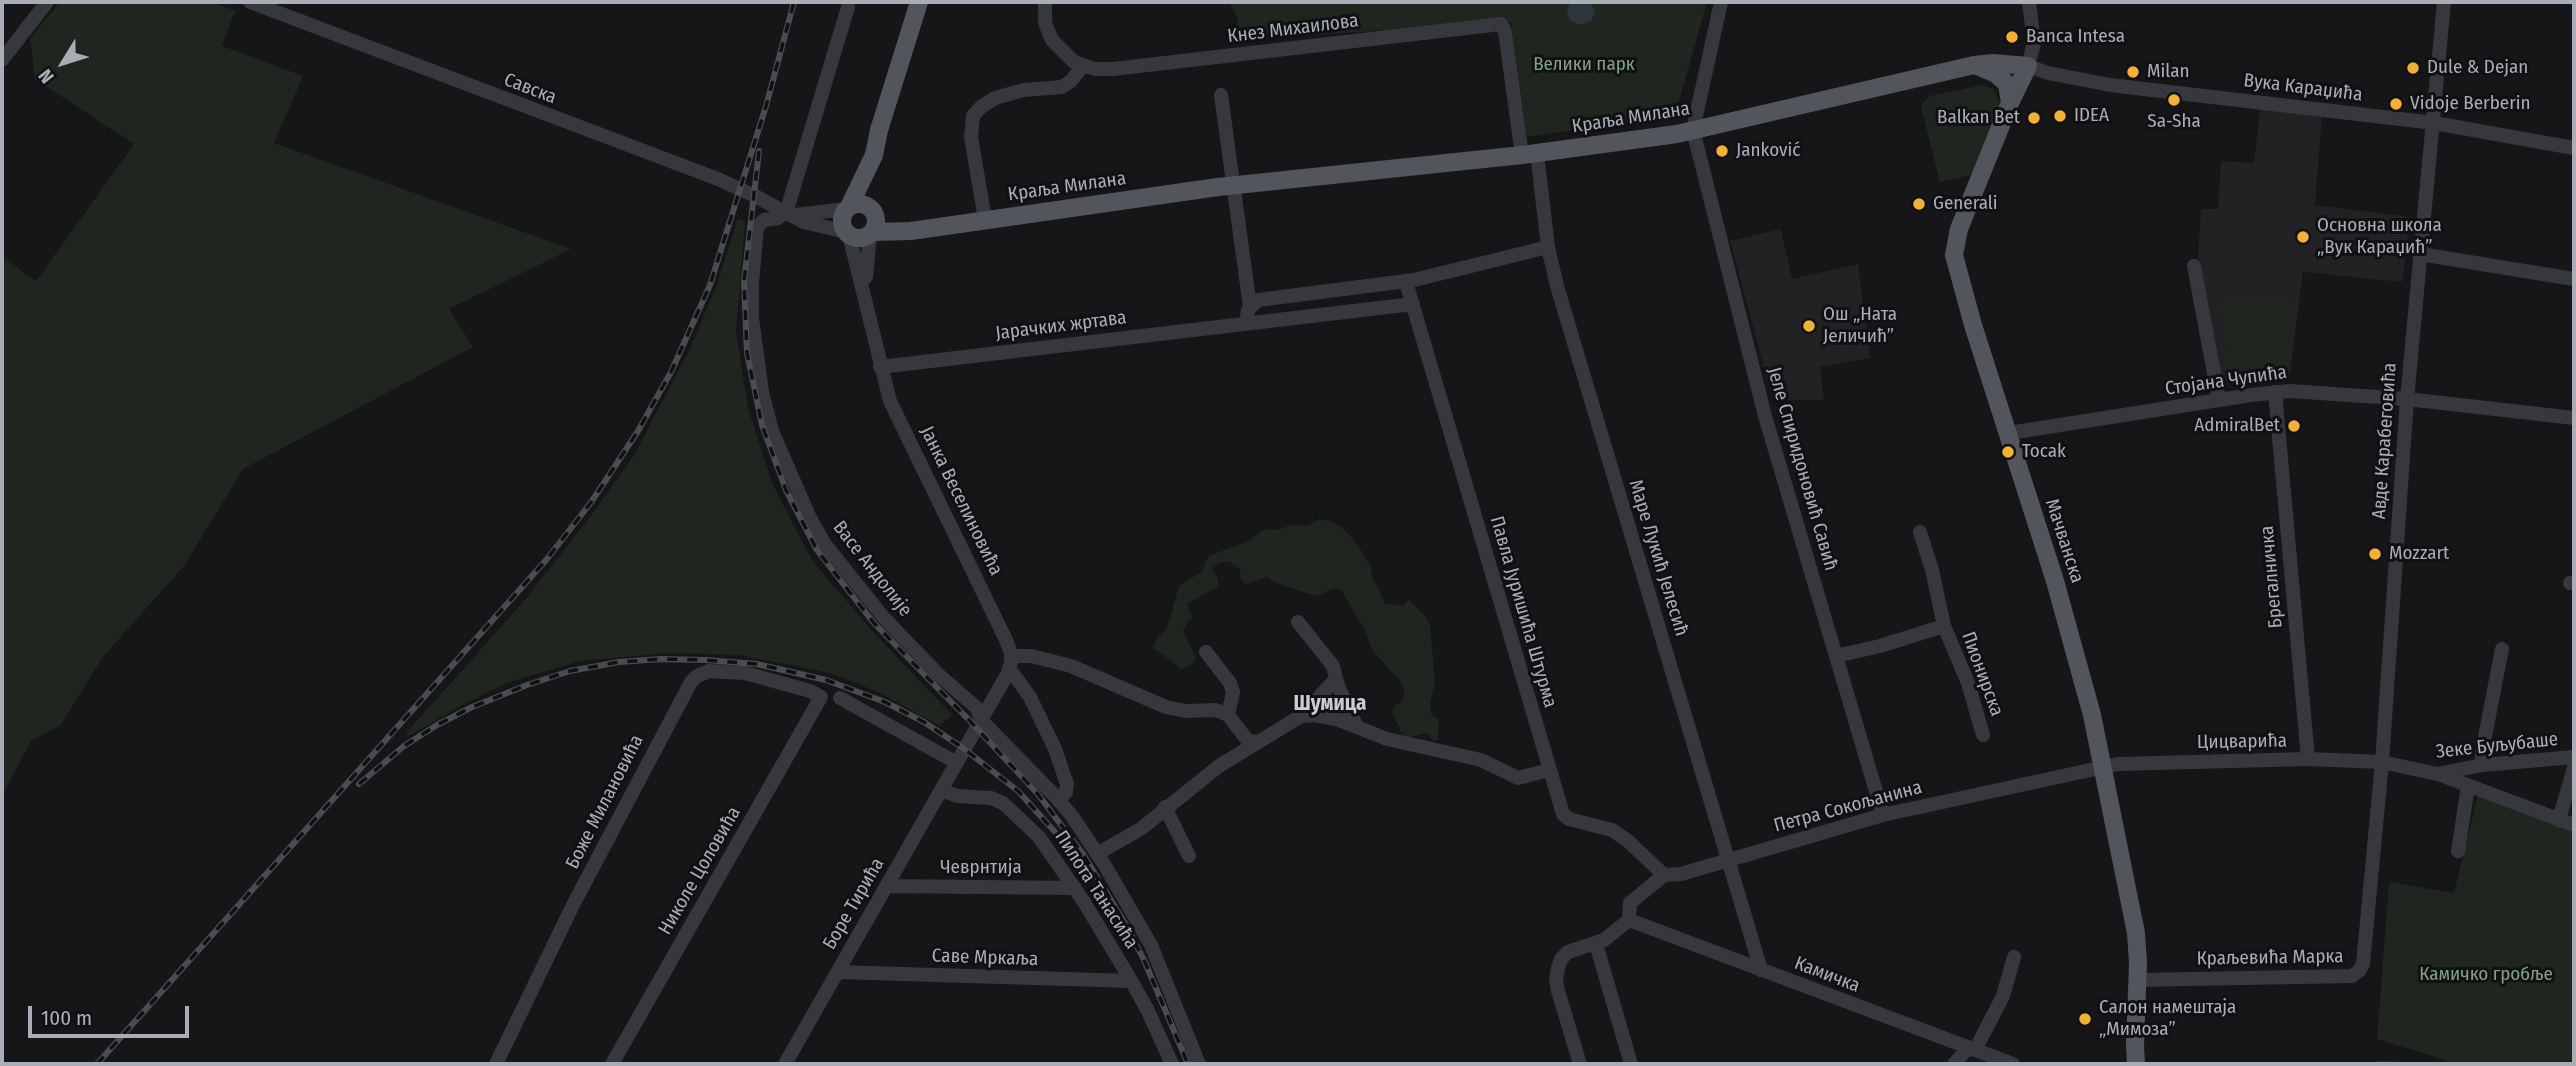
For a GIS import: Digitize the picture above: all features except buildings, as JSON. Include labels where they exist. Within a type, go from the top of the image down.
[{"type":"main road","points":[[874,155],[842,222],[848,233],[859,238],[871,222],[874,155],[879,130],[919,2]]},
{"type":"main road","points":[[1974,65],[1996,74],[2007,84],[2010,103]]},
{"type":"main road","name":"Краља Милана","points":[[871,222],[947,224],[1234,186],[1529,154],[1693,130],[1974,65],[2028,65]]},
{"type":"main road","name":"Мачванска","points":[[2028,65],[1959,229],[1954,255],[1973,325],[2076,650],[2103,767],[2136,933],[2138,980],[2135,1055],[2127,1064]]},
{"type":"main road","points":[[847,209],[858,204],[871,222]]},
{"type":"street","points":[[2,60],[47,2]]},
{"type":"street","name":"Савска","points":[[250,2],[718,179],[803,222],[848,233]]},
{"type":"street","points":[[985,219],[971,136],[973,116],[995,97],[1066,85],[1083,66],[1066,57],[1052,40],[1045,23],[1045,2]]},
{"type":"street","points":[[1693,130],[1721,2]]},
{"type":"street","points":[[2028,65],[2034,43],[2029,2]]},
{"type":"street","name":"Авде Карабеговића","points":[[2382,762],[2407,399],[2444,2]]},
{"type":"street","points":[[788,213],[848,7]]},
{"type":"street","name":"Кнез Михаилова","points":[[1083,66],[1113,69],[1501,24],[1505,32],[1529,154]]},
{"type":"street","name":"Вука Караџића","points":[[2028,65],[2048,73],[2110,85],[2434,123],[2574,148]]},
{"type":"street","points":[[1221,95],[1250,307],[1246,323]]},
{"type":"street","name":"Јеле Спиридоновић Савић","points":[[1693,130],[1761,399],[1883,815]]},
{"type":"street","name":"Маре Лукић Јелесић","points":[[1529,154],[1548,247],[1607,455],[1761,970]]},
{"type":"street","name":"Васе Андолије","points":[[758,198],[755,211],[760,223],[755,233],[751,283],[756,358],[772,431],[801,499],[824,543],[884,618],[940,676],[977,708],[981,720],[1059,800],[1097,854],[1151,944],[1199,1064]]},
{"type":"street","points":[[760,223],[788,213],[847,209]]},
{"type":"street","name":"Јанка Веселиновића","points":[[865,292],[871,222]]},
{"type":"street","name":"Јанка Веселиновића","points":[[848,233],[865,292],[880,367],[890,401],[902,431],[1006,640],[1010,662]]},
{"type":"street","points":[[1250,307],[1264,299],[1406,282],[1548,247]]},
{"type":"street","points":[[2420,254],[2574,279]]},
{"type":"street","points":[[2194,266],[2219,400]]},
{"type":"street","points":[[1406,282],[1413,304]]},
{"type":"street","name":"Јарачких жртава","points":[[880,367],[1413,304]]},
{"type":"street","name":"Павла Јуришића Штурма","points":[[1413,304],[1563,814],[1569,819],[1612,830],[1628,841],[1664,875]]},
{"type":"street","name":"Стојана Чупића","points":[[2009,433],[2219,400],[2303,391],[2407,399],[2574,418]]},
{"type":"street","name":"Брегалничка","points":[[2275,392],[2308,759]]},
{"type":"street","name":"Пионирска","points":[[1920,532],[1932,570],[1944,626],[1968,683],[1983,735]]},
{"type":"street","points":[[1298,622],[1333,666],[1356,725]]},
{"type":"street","name":"Пионирска","points":[[1836,656],[1880,646],[1944,626]]},
{"type":"street","points":[[2482,765],[2482,752],[2502,649]]},
{"type":"street","points":[[1206,652],[1230,683],[1233,692],[1228,715]]},
{"type":"street","points":[[981,720],[1010,662],[1031,656],[1071,666],[1166,707],[1185,711],[1216,710],[1228,715],[1248,741],[1257,742]]},
{"type":"street","points":[[1010,662],[1055,748],[1067,784],[1066,792],[1059,800]]},
{"type":"street","name":"Боже Милановића","points":[[496,1064],[573,905],[691,682],[709,671],[745,673],[821,697]]},
{"type":"street","points":[[1097,854],[1142,828],[1219,766],[1301,716],[1336,679]]},
{"type":"street","name":"Николе Цоловића","points":[[612,1064],[821,697]]},
{"type":"street","points":[[841,698],[957,763]]},
{"type":"street","points":[[1301,716],[1314,715],[1356,725],[1387,739],[1481,760],[1518,778],[1549,771]]},
{"type":"street","name":"Боре Тирића","points":[[785,1064],[981,720]]},
{"type":"street","name":"Зеке Буљубаше","points":[[2382,762],[2437,774],[2482,765],[2574,757]]},
{"type":"street","name":"Цицварића","points":[[2103,767],[2118,764],[2308,759],[2382,762]]},
{"type":"street","name":"Краљевића Марка","points":[[2138,980],[2352,976],[2359,971],[2363,964],[2382,762]]},
{"type":"street","name":"Петра Сокољанина","points":[[1629,919],[1630,903],[1664,875],[1681,874],[1883,815],[2103,767]]},
{"type":"street","points":[[2559,820],[2574,768]]},
{"type":"street","points":[[2437,774],[2574,825]]},
{"type":"street","points":[[2458,851],[2468,786]]},
{"type":"street","name":"Пилота Танасића","points":[[942,790],[957,796],[990,798],[1012,809],[1039,837],[1075,888],[1132,981],[1172,1064]]},
{"type":"street","points":[[1166,807],[1189,856]]},
{"type":"street","name":"Чеврнтија","points":[[887,886],[1075,888]]},
{"type":"street","points":[[1580,1064],[1556,980],[1561,959],[1568,952],[1596,944],[1613,934],[1629,919]]},
{"type":"street","name":"Камичка","points":[[1629,919],[2013,1064]]},
{"type":"street","points":[[1596,944],[1631,1064]]},
{"type":"street","points":[[1954,1064],[1971,1049],[2003,996],[2014,957]]},
{"type":"street","name":"Саве Мркаља","points":[[838,972],[1132,981]]},
{"type":"shaded area","points":[[1570,2],[1591,2],[1595,12],[1591,21],[1579,25],[1570,20],[1567,11]]},
{"type":"shaded area","name":"Основна школа „Вук Караџић”","points":[[2260,107],[2322,114],[2315,205],[2410,217],[2402,282],[2303,272],[2289,380],[2222,384],[2198,258],[2201,209],[2218,209],[2221,161],[2254,163]]},
{"type":"shaded area","name":"Ош „Ната Јеличић”","points":[[1781,229],[1792,279],[1858,264],[1870,358],[1820,367],[1824,400],[1773,400],[1730,241]]},
{"type":"green space","points":[[60,2],[213,2],[235,11],[222,46],[303,76],[274,143],[571,249],[449,309],[473,347],[243,469],[184,566],[102,658],[61,725],[31,741],[2,796],[2,257],[36,281],[134,144],[35,79],[30,38]]},
{"type":"green space","name":"Велики парк","points":[[1229,2],[1707,2],[1675,115],[1527,137],[1511,22],[1237,40],[1238,19]]},
{"type":"green space","points":[[1983,85],[1994,89],[2000,104],[1971,175],[1940,182],[1921,106],[1930,96]]},
{"type":"green space","points":[[738,219],[745,221],[736,332],[748,408],[772,483],[819,569],[875,634],[952,715],[940,726],[878,692],[836,675],[807,668],[738,655],[670,653],[580,661],[507,683],[460,706],[409,736],[406,733],[523,602],[591,516],[634,455],[691,347],[717,284]]},
{"type":"green space","points":[[2221,301],[2293,301],[2285,367],[2227,370]]},
{"type":"green space","points":[[1319,519],[1331,521],[1344,529],[1357,544],[1370,565],[1373,579],[1385,603],[1403,606],[1409,600],[1430,625],[1435,681],[1430,704],[1432,715],[1439,720],[1438,740],[1433,741],[1427,733],[1411,737],[1402,735],[1392,712],[1395,705],[1402,701],[1405,692],[1400,681],[1372,650],[1365,630],[1341,590],[1334,588],[1316,596],[1278,584],[1267,577],[1246,584],[1241,579],[1240,570],[1229,561],[1220,562],[1212,569],[1219,586],[1187,604],[1193,619],[1183,631],[1196,658],[1192,664],[1180,670],[1153,648],[1157,638],[1167,628],[1179,586],[1203,571],[1206,560],[1211,555],[1247,542],[1265,529],[1308,526]]},
{"type":"green space","name":"Камичко гробље","points":[[2480,787],[2574,829],[2574,1064],[2458,1064],[2377,1039],[2389,882],[2454,893]]},
{"type":"waterway","points":[[2379,1063],[2411,1064]]},
{"type":"railway","points":[[97,1064],[547,559],[592,501],[638,431],[671,372],[710,285],[766,106],[794,2]]},
{"type":"railway","points":[[759,151],[744,281],[747,353],[762,425],[786,490],[817,550],[873,622],[1037,793],[1083,854],[1144,960],[1188,1064]]},
{"type":"railway","points":[[359,784],[404,746],[437,725],[472,707],[527,685],[570,671],[619,662],[705,660],[757,664],[826,680],[885,702],[924,722],[963,748],[1018,791],[1055,832]]},
{"type":"place","name":"Banca Intesa","points":[[2012,37]]},
{"type":"place","name":"Dule & Dejan","points":[[2413,68]]},
{"type":"place","name":"Milan","points":[[2133,72]]},
{"type":"place","name":"Sa-Sha","points":[[2174,100]]},
{"type":"place","name":"Vidoje Berberin","points":[[2396,104]]},
{"type":"place","name":"IDEA","points":[[2060,116]]},
{"type":"place","name":"Balkan Bet","points":[[2034,118]]},
{"type":"place","name":"Janković","points":[[1722,151]]},
{"type":"place","name":"Generali","points":[[1919,204]]},
{"type":"place","name":"Основна школа „Вук Караџић”","points":[[2303,237]]},
{"type":"place","name":"Ош „Ната Јеличић”","points":[[1809,326]]},
{"type":"place","name":"AdmiralBet","points":[[2294,426]]},
{"type":"place","name":"Tocak","points":[[2008,452]]},
{"type":"place","name":"Mozzart","points":[[2375,554]]},
{"type":"place","name":"Салон намештаја „Мимоза”","points":[[2085,1019]]},
{"type":"district","name":"Шумица","points":[[1330,704]]}]
